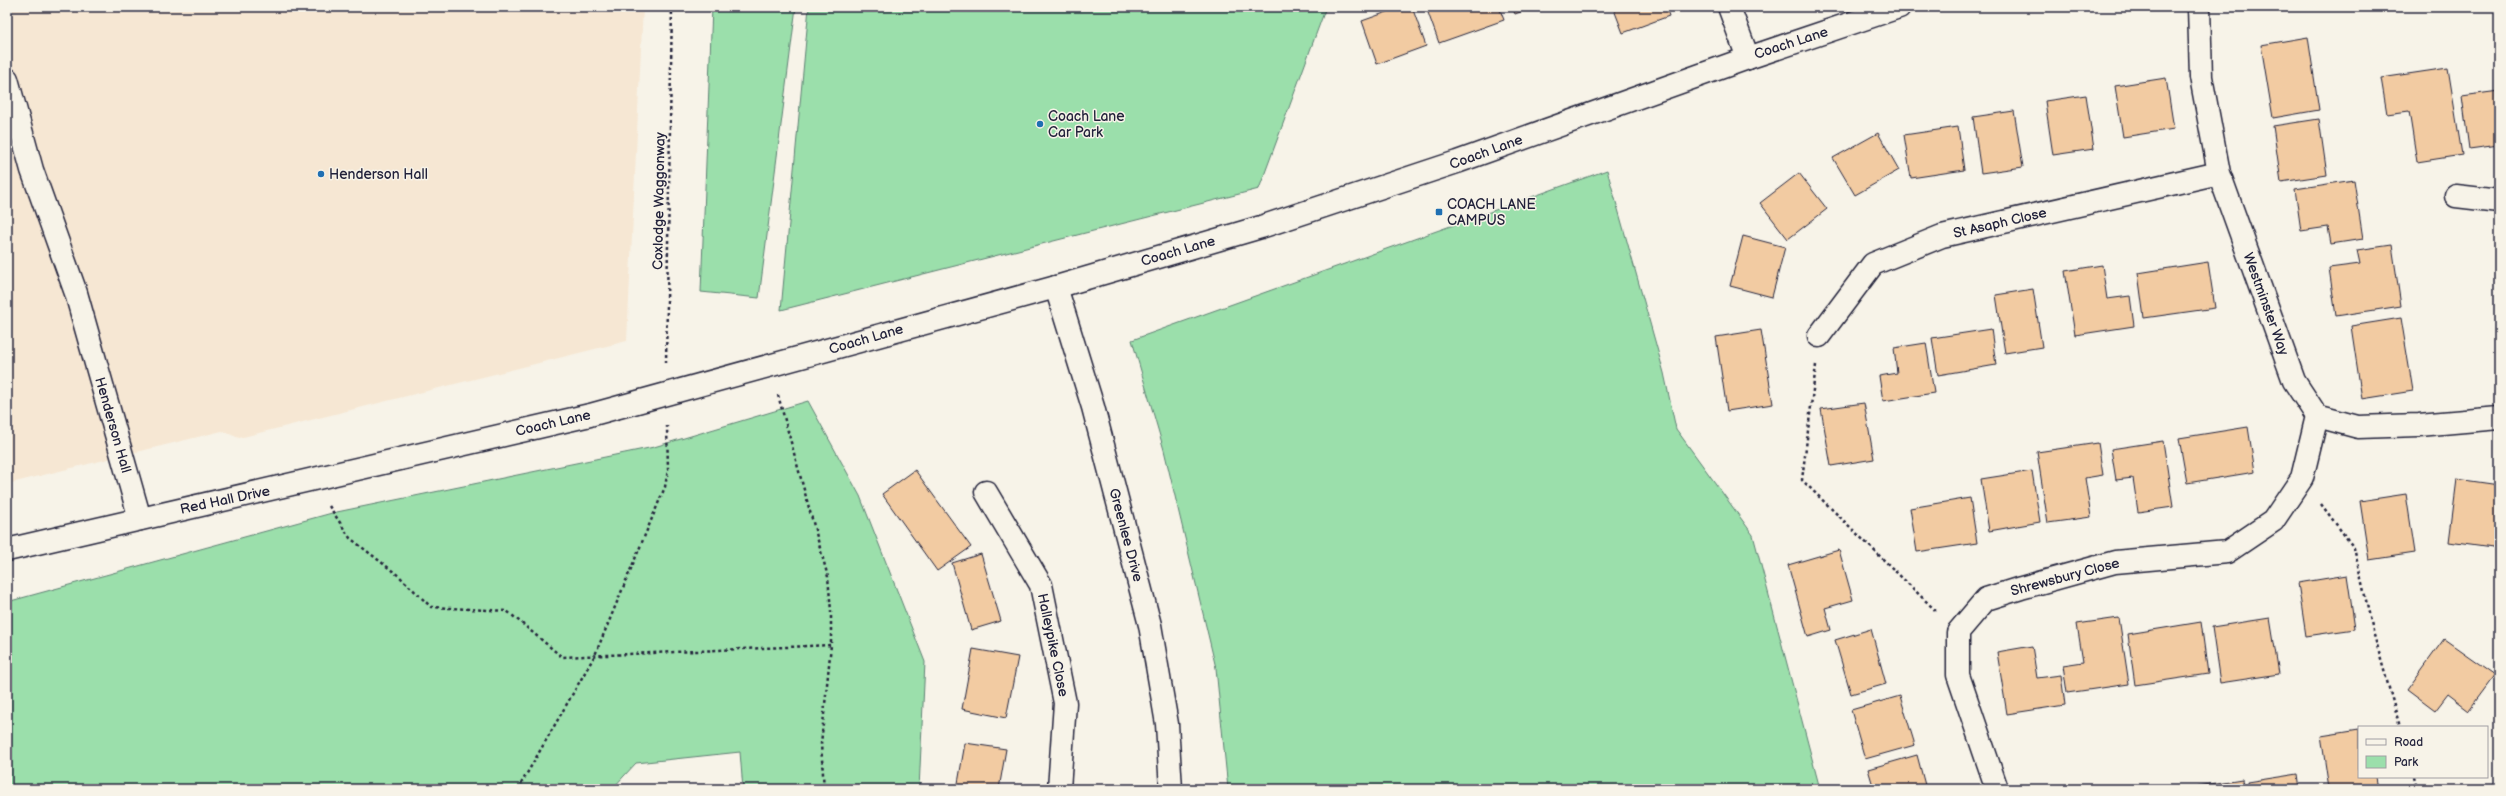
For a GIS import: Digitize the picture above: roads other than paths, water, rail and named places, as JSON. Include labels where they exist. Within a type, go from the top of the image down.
[{"type":"street","points":[[1729,7],[1748,58]]},
{"type":"street","name":"Coach Lane","points":[[442,448],[590,415],[666,395],[1254,229],[1449,165],[1748,58],[1899,7]]},
{"type":"street","name":"Westminster Way","points":[[2199,7],[2201,77],[2219,173],[2294,381],[2317,416]]},
{"type":"street","name":"Henderson Hall","points":[[7,79],[32,170],[76,293],[140,518]]},
{"type":"street","name":"St Asaph Close","points":[[1820,336],[1873,264],[1942,236],[2219,173]]},
{"type":"street","points":[[2456,196],[2499,201]]},
{"type":"street","name":"Greenlee Drive","points":[[1056,286],[1093,407],[1150,625],[1167,724],[1171,789]]},
{"type":"street","points":[[2317,416],[2358,427],[2419,425],[2499,418]]},
{"type":"street","name":"Shrewsbury Close","points":[[1997,789],[1958,675],[1958,632],[1986,599],[2115,562],[2228,552],[2274,521],[2302,478],[2317,416]]},
{"type":"street","name":"Red Hall Drive","points":[[7,550],[140,518],[319,479],[442,448]]},
{"type":"street","name":"Halleypike Close","points":[[986,492],[1041,585],[1065,703],[1059,789]]},
{"type":"place","name":"Coach Lane Car Park","points":[[1040,124]]},
{"type":"place","name":"Henderson Hall","points":[[321,174]]},
{"type":"place","name":"COACH LANE CAMPUS","points":[[1439,212]]}]
